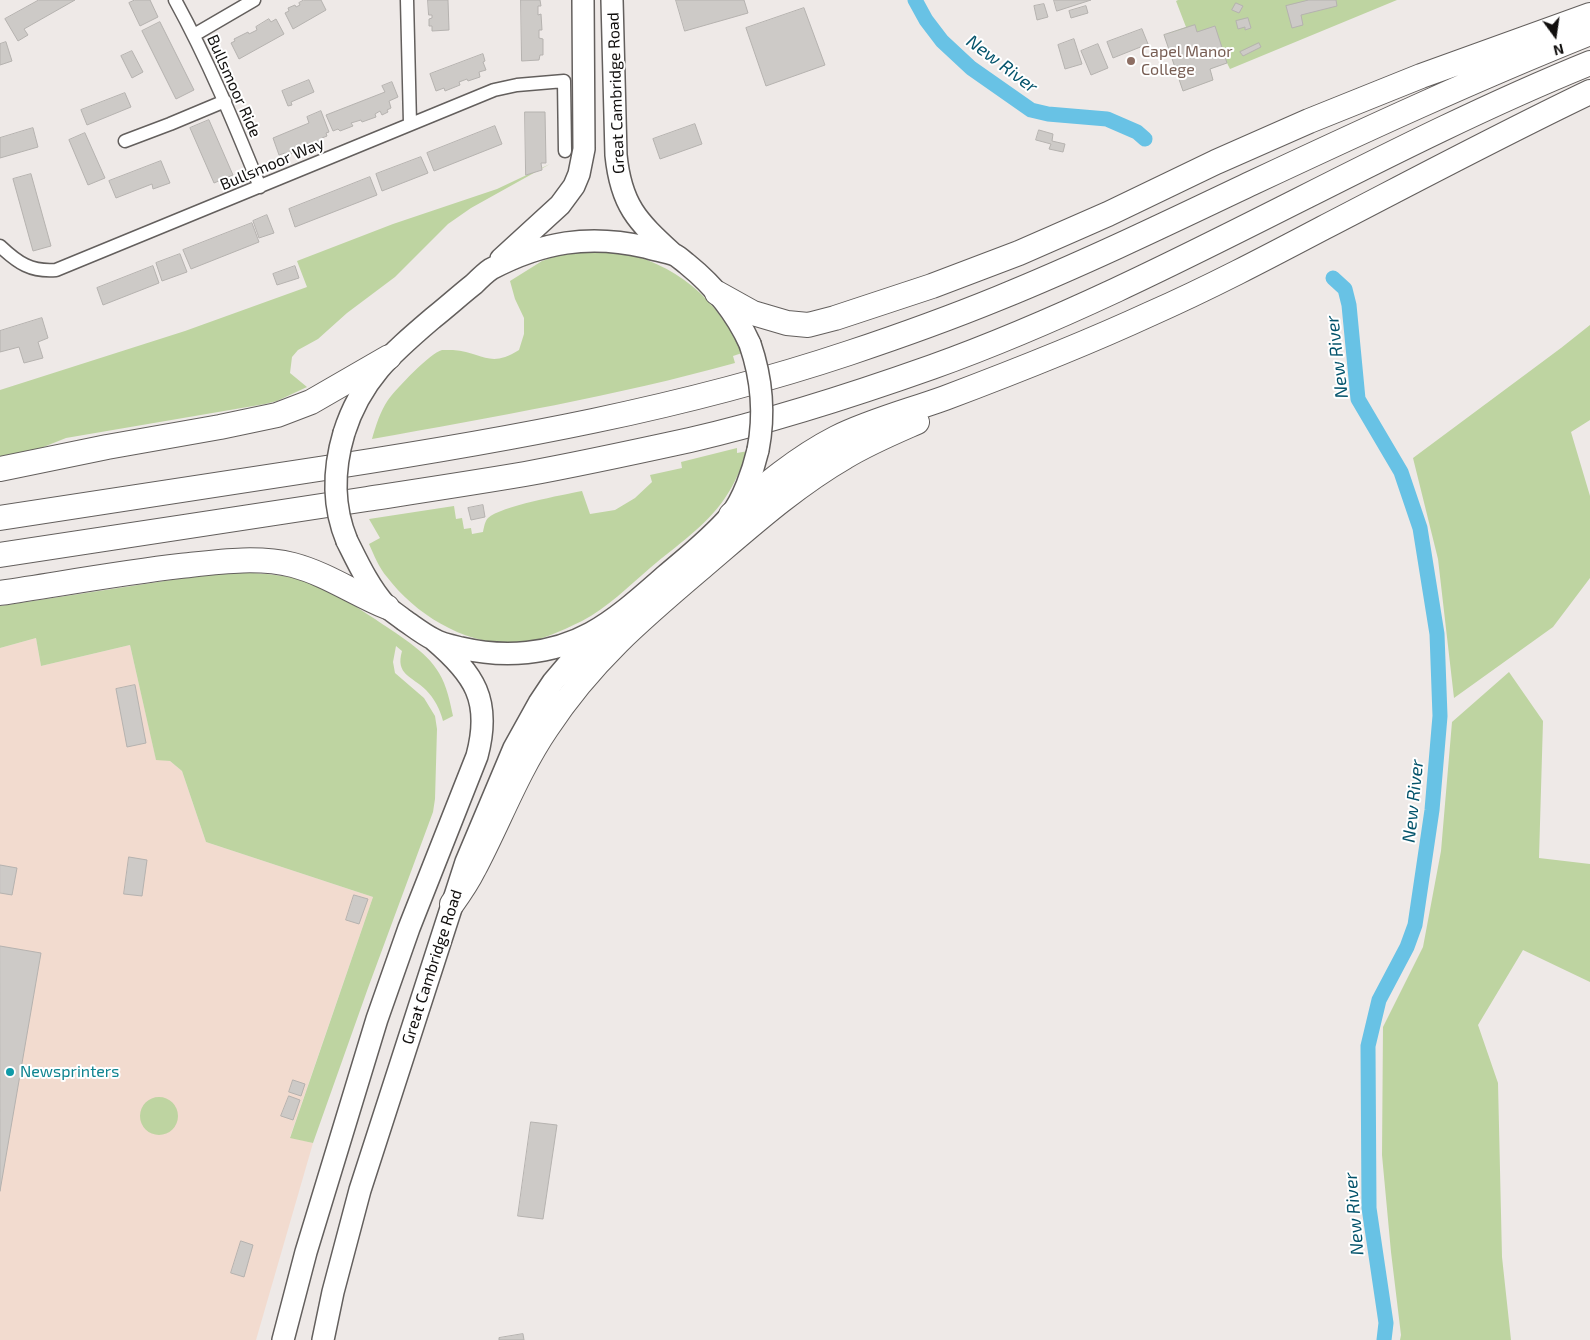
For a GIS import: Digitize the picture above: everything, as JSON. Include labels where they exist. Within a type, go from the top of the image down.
[{"type":"highway","name":"Great Cambridge Road","points":[[490,270],[560,206],[574,186],[579,174],[584,149],[583,0]]},
{"type":"highway","name":"Great Cambridge Road","points":[[323,1340],[333,1292],[360,1190],[452,904],[466,862],[514,748],[526,724],[553,682],[570,662],[606,624],[683,561],[731,514],[751,475],[758,450],[762,426],[762,399],[758,369],[750,344],[740,323],[717,293],[652,235],[634,215],[619,180],[616,155],[612,0]]},
{"type":"highway","points":[[717,293],[753,312],[787,323],[808,324],[835,318],[932,286],[1012,255],[1108,214],[1317,117],[1421,76],[1590,16]]},
{"type":"highway","points":[[0,518],[372,461],[519,436],[678,402],[794,370],[931,324],[1032,284],[1131,241],[1446,94],[1590,33]]},
{"type":"highway","points":[[0,555],[524,474],[694,439],[823,403],[950,360],[1076,309],[1182,260],[1438,130],[1542,82],[1590,63]]},
{"type":"highway","points":[[731,514],[787,468],[836,438],[1046,359],[1150,314],[1220,281],[1590,92]]},
{"type":"highway","points":[[387,606],[357,562],[347,541],[337,508],[335,479],[337,458],[344,433],[359,396],[373,374],[389,357],[490,270],[532,252],[570,242],[613,241],[650,248],[676,256]]},
{"type":"highway","points":[[0,469],[107,446],[220,427],[277,415],[319,397],[389,357]]},
{"type":"highway","points":[[452,904],[473,871],[513,786],[548,726],[588,673],[628,630],[779,503],[825,469],[889,434],[982,395],[1046,359]]},
{"type":"highway","points":[[0,593],[155,569],[231,561],[265,561],[292,565],[318,573],[368,599],[387,606],[434,640],[478,652],[499,654],[521,653],[559,647],[589,634],[606,624]]},
{"type":"highway","name":"Great Cambridge Road","points":[[283,1340],[309,1243],[377,1019],[409,928],[477,756],[481,740],[481,707],[475,685],[461,664],[434,640]]},
{"type":"street","name":"Bullsmoor Ride","points":[[175,0],[225,101],[260,187]]},
{"type":"street","points":[[194,35],[254,0]]},
{"type":"street","points":[[407,0],[410,123]]},
{"type":"street","name":"Bullsmoor Way","points":[[0,246],[14,260],[32,268],[42,271],[56,270],[260,187],[410,123],[494,90],[517,84],[564,81],[565,150]]},
{"type":"street","points":[[126,141],[225,101]]},
{"type":"shaded area","points":[[36,638],[41,666],[130,645],[156,759],[170,761],[182,771],[206,842],[373,897],[290,1137],[313,1143],[256,1340],[0,1340],[0,648]]},
{"type":"green space","points":[[1397,0],[1230,69],[1227,63],[1210,69],[1213,80],[1183,91],[1164,35],[1186,27],[1176,1]]},
{"type":"green space","points":[[550,164],[471,208],[448,224],[395,277],[347,313],[318,339],[298,350],[292,357],[290,373],[307,387],[277,401],[265,404],[66,438],[31,452],[0,459],[0,390],[185,331],[307,287],[297,261],[393,224],[497,189]]},
{"type":"green space","points":[[613,251],[637,257],[657,264],[692,286],[721,316],[732,334],[742,353],[733,356],[735,363],[600,396],[372,439],[380,414],[388,400],[414,372],[437,353],[442,350],[463,351],[493,359],[509,356],[519,350],[524,334],[524,318],[515,299],[510,281],[542,261],[563,254]]},
{"type":"green space","points":[[1590,325],[1590,420],[1571,432],[1590,496],[1590,578],[1553,627],[1454,698],[1438,559],[1413,458]]},
{"type":"green space","points":[[737,448],[737,453],[748,451],[735,481],[729,493],[700,527],[600,610],[566,629],[531,641],[514,643],[478,639],[443,625],[412,604],[399,591],[382,570],[369,544],[380,538],[369,519],[454,506],[456,519],[462,518],[464,529],[471,528],[472,534],[483,532],[488,518],[506,509],[582,491],[590,514],[615,510],[635,498],[652,482],[650,475],[682,468],[681,462]]},
{"type":"green space","points":[[241,572],[288,577],[316,584],[346,600],[401,636],[434,665],[442,678],[453,716],[443,721],[432,697],[403,670],[400,659],[402,651],[396,646],[393,662],[395,673],[424,698],[435,716],[437,729],[433,812],[313,1143],[290,1138],[373,897],[206,842],[182,771],[170,761],[156,760],[130,645],[41,666],[36,638],[0,648],[0,606],[204,575]]},
{"type":"green space","points":[[1509,672],[1543,721],[1539,858],[1590,864],[1590,982],[1523,950],[1478,1025],[1498,1083],[1502,1257],[1511,1340],[1400,1340],[1382,1155],[1383,1027],[1423,947],[1441,851],[1452,722]]},
{"type":"green space","points":[[159,1097],[172,1103],[178,1116],[172,1129],[159,1135],[146,1129],[140,1116],[146,1103]]},
{"type":"building","points":[[39,0],[75,0],[24,29],[28,35],[18,41],[5,19]]},
{"type":"building","points":[[135,0],[150,0],[158,17],[140,26],[129,3]]},
{"type":"building","points":[[304,0],[321,0],[326,10],[293,29],[285,13],[289,11],[288,8],[300,5],[299,3]]},
{"type":"building","points":[[428,0],[448,0],[449,30],[432,31],[432,26],[429,26],[429,19],[432,18],[432,15],[429,15]]},
{"type":"building","points":[[521,0],[540,0],[541,6],[538,6],[538,15],[541,14],[542,30],[539,30],[539,38],[543,39],[543,55],[540,55],[539,60],[522,61]]},
{"type":"building","points":[[676,0],[744,0],[748,13],[685,31]]},
{"type":"building","points":[[1054,0],[1091,0],[1057,11]]},
{"type":"building","points":[[1309,0],[1336,0],[1337,6],[1301,15],[1303,25],[1292,28],[1286,6]]},
{"type":"building","points":[[1236,3],[1243,6],[1239,13],[1232,10]]},
{"type":"building","points":[[1044,4],[1048,17],[1037,20],[1034,6]]},
{"type":"building","points":[[1086,6],[1088,13],[1071,18],[1069,11]]},
{"type":"building","points":[[804,8],[825,65],[766,86],[746,28]]},
{"type":"building","points":[[1248,18],[1251,28],[1245,30],[1245,27],[1238,29],[1236,21]]},
{"type":"building","points":[[269,19],[271,22],[276,19],[284,34],[239,59],[231,43],[235,41],[234,39],[257,30],[256,27]]},
{"type":"building","points":[[160,22],[194,90],[176,99],[142,31]]},
{"type":"building","points":[[1195,25],[1197,32],[1215,26],[1227,63],[1210,69],[1213,80],[1183,91],[1164,35]]},
{"type":"building","points":[[1142,29],[1148,44],[1113,58],[1107,42]]},
{"type":"building","points":[[1074,39],[1082,64],[1065,69],[1058,45]]},
{"type":"building","points":[[6,42],[12,61],[0,65],[0,44]]},
{"type":"building","points":[[1259,43],[1261,47],[1243,56],[1240,52]]},
{"type":"building","points":[[1098,44],[1108,68],[1091,75],[1081,51]]},
{"type":"building","points":[[132,51],[143,72],[132,78],[121,56]]},
{"type":"building","points":[[483,54],[486,70],[479,72],[480,77],[459,82],[460,85],[445,91],[444,88],[436,91],[430,74]]},
{"type":"building","points":[[309,80],[314,92],[291,102],[292,105],[288,106],[282,91]]},
{"type":"building","points":[[392,82],[398,97],[389,101],[391,108],[387,110],[388,112],[382,115],[380,111],[375,114],[376,117],[362,122],[361,120],[351,123],[353,126],[340,131],[338,129],[333,131],[326,115],[385,92],[382,86]]},
{"type":"building","points":[[125,93],[131,107],[87,125],[81,110]]},
{"type":"building","points":[[321,111],[329,132],[326,133],[327,136],[322,138],[323,140],[309,146],[308,143],[298,147],[300,150],[286,156],[285,153],[279,155],[273,138],[309,123],[307,117]]},
{"type":"building","points":[[525,112],[545,112],[546,163],[541,163],[542,170],[526,175]]},
{"type":"building","points":[[209,120],[233,175],[214,183],[190,128]]},
{"type":"building","points":[[695,124],[702,144],[660,159],[653,139]]},
{"type":"building","points":[[495,126],[502,144],[434,171],[427,153]]},
{"type":"building","points":[[33,128],[38,147],[0,158],[0,138]]},
{"type":"building","points":[[1039,130],[1053,134],[1052,141],[1065,144],[1063,152],[1049,149],[1051,144],[1036,140]]},
{"type":"building","points":[[85,133],[105,178],[88,185],[69,140]]},
{"type":"building","points":[[421,157],[428,173],[382,191],[376,174]]},
{"type":"building","points":[[161,161],[170,183],[153,189],[152,184],[116,198],[109,181]]},
{"type":"building","points":[[31,174],[51,246],[33,251],[13,179]]},
{"type":"building","points":[[370,177],[377,195],[295,227],[289,209]]},
{"type":"building","points":[[267,215],[274,233],[259,238],[253,221]]},
{"type":"building","points":[[252,223],[259,242],[191,269],[183,250]]},
{"type":"building","points":[[180,254],[187,272],[162,281],[156,263]]},
{"type":"building","points":[[153,266],[159,283],[103,305],[97,288]]},
{"type":"building","points":[[295,266],[299,278],[277,285],[273,274]]},
{"type":"building","points":[[42,318],[48,338],[38,342],[43,358],[24,363],[19,347],[0,352],[0,331]]},
{"type":"building","points":[[483,505],[485,517],[471,520],[468,508]]},
{"type":"building","points":[[135,685],[146,743],[127,747],[116,689]]},
{"type":"building","points":[[129,857],[147,860],[142,896],[124,894]]},
{"type":"building","points":[[0,865],[17,868],[12,895],[0,893]]},
{"type":"building","points":[[354,895],[368,899],[359,924],[346,920]]},
{"type":"building","name":"Newsprinters","points":[[0,946],[41,953],[0,1191]]},
{"type":"building","points":[[293,1080],[305,1084],[301,1096],[289,1092]]},
{"type":"building","points":[[289,1096],[300,1100],[293,1120],[281,1116]]},
{"type":"building","points":[[531,1122],[557,1125],[543,1219],[518,1216]]},
{"type":"building","points":[[241,1241],[253,1245],[244,1277],[231,1273]]},
{"type":"building","points":[[523,1334],[524,1340],[499,1340],[499,1338]]},
{"type":"waterway","name":"New River","points":[[915,0],[926,20],[942,41],[971,68],[1031,110],[1048,114],[1107,119],[1137,132],[1145,139]]},
{"type":"waterway","name":"New River","points":[[1333,278],[1345,289],[1349,305],[1358,399],[1401,472],[1420,528],[1437,634],[1440,716],[1432,810],[1415,925],[1407,947],[1379,1000],[1368,1046],[1369,1208],[1386,1323],[1384,1340]]},
{"type":"place","name":"Capel Manor College","points":[[1131,61]]},
{"type":"place","name":"Newsprinters","points":[[10,1072]]}]
